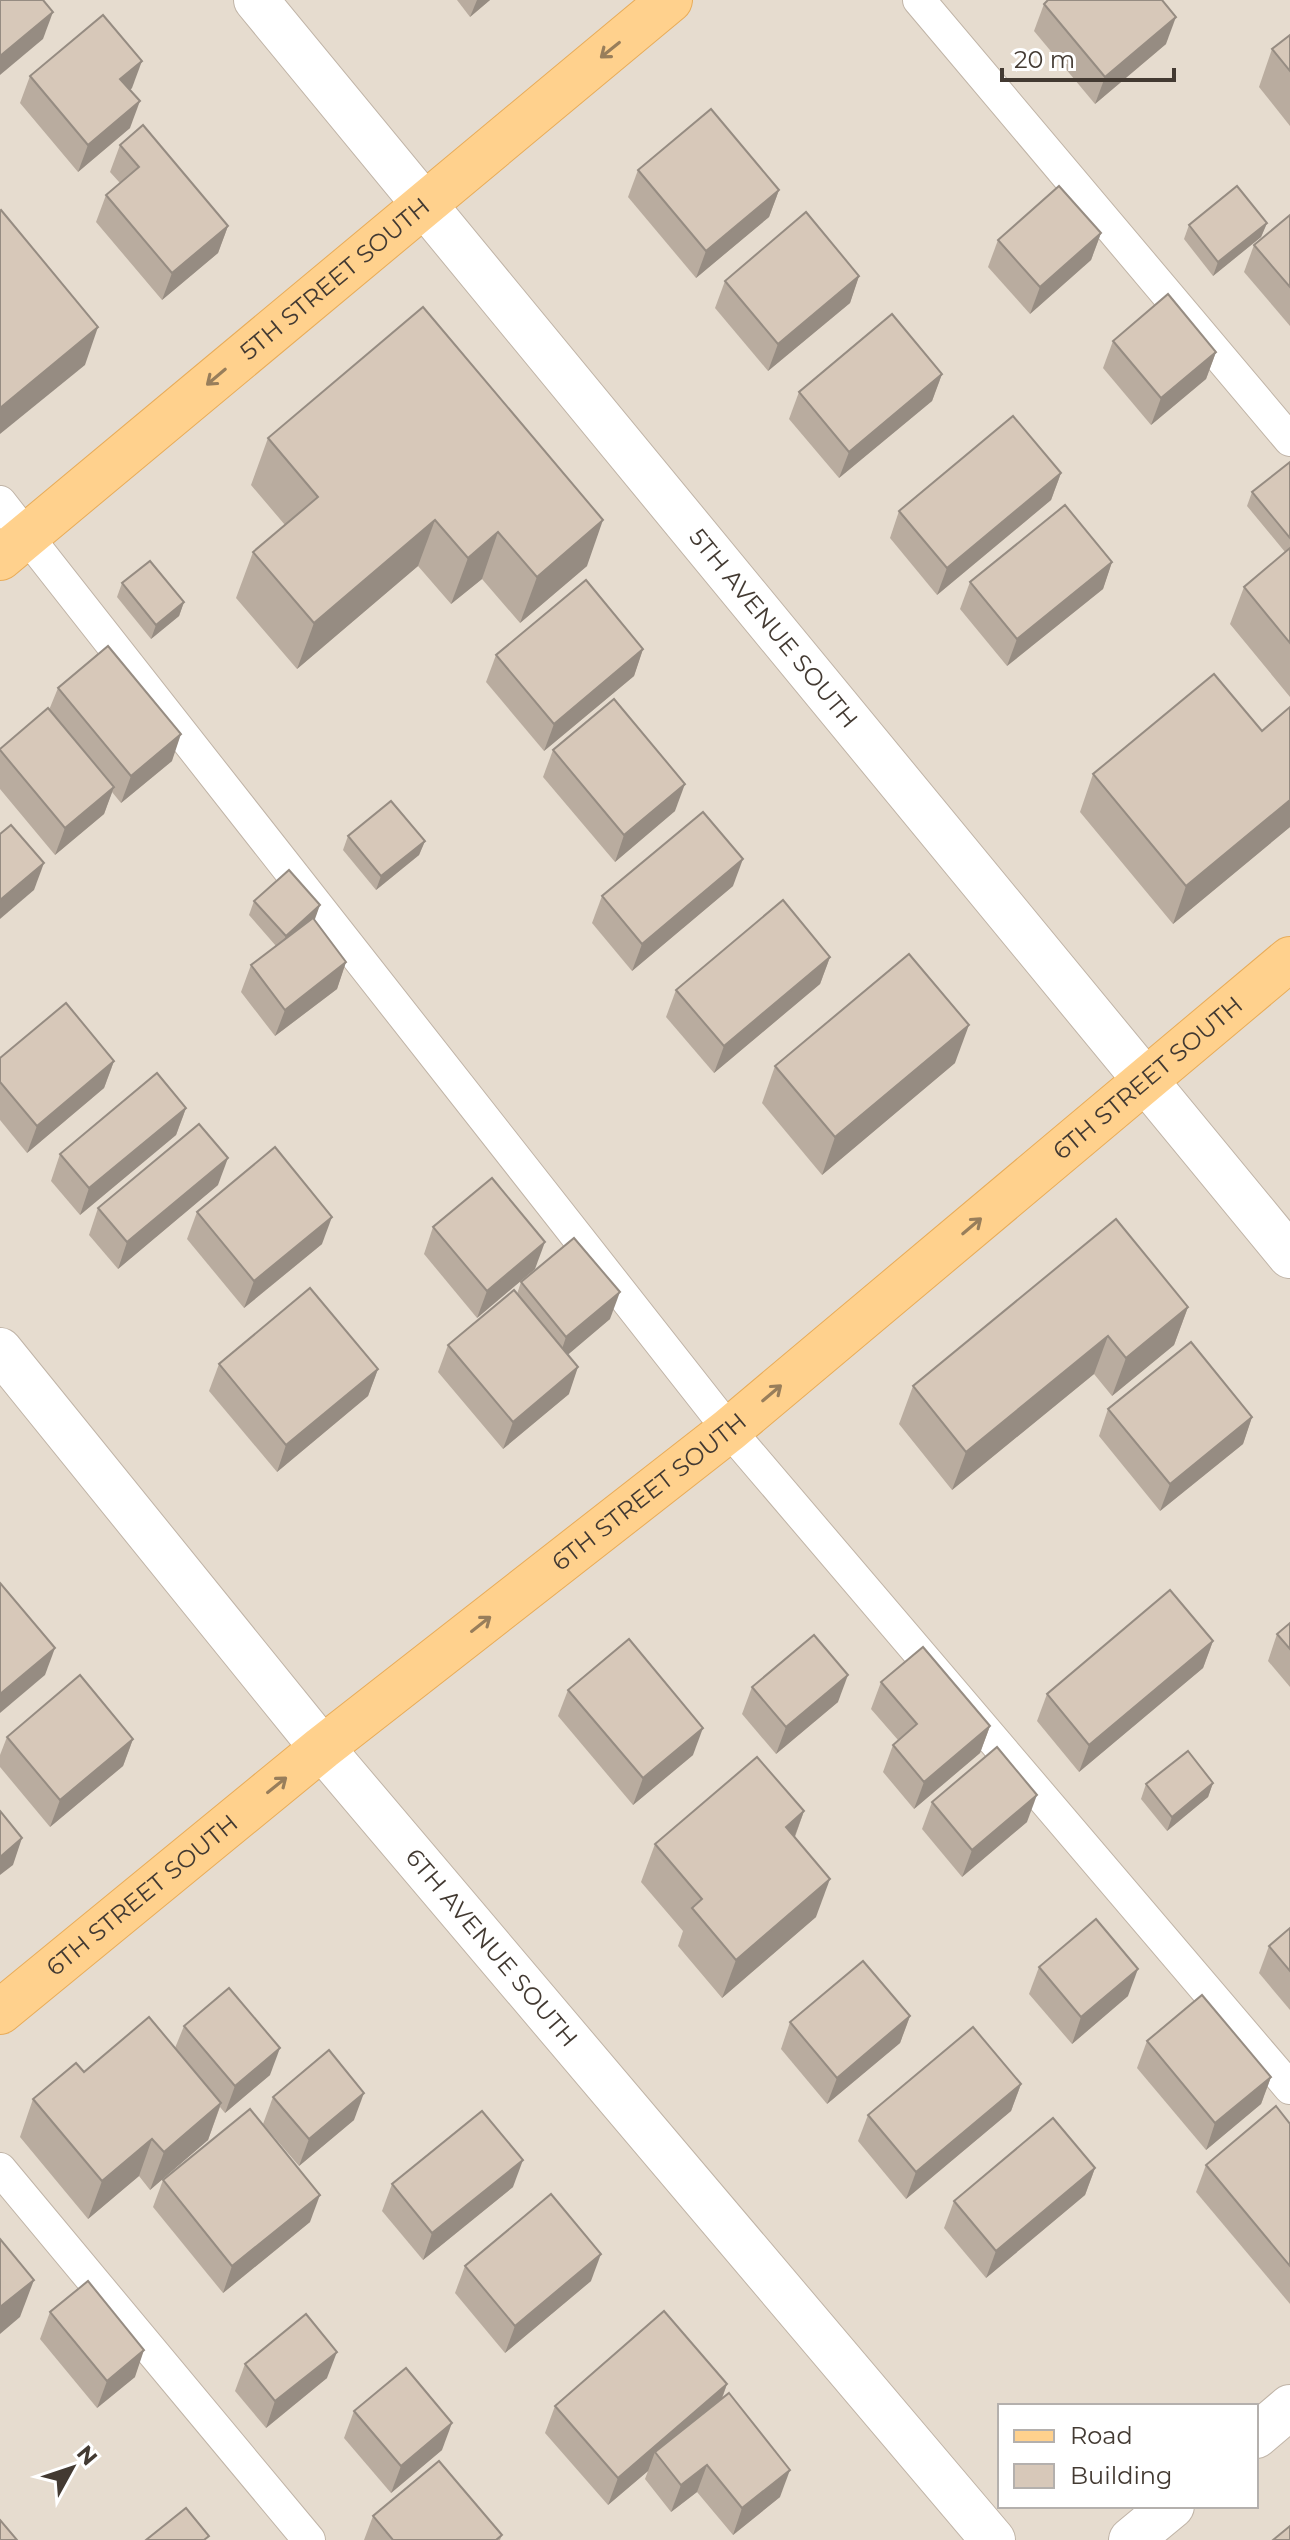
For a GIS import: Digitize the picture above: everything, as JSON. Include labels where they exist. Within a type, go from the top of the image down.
[{"type":"main road","name":"5TH STREET SOUTH","points":[[14,546],[670,0]]},
{"type":"main road","name":"6TH STREET SOUTH","points":[[0,2012],[322,1748],[729,1430],[1290,959]]},
{"type":"street","name":"5TH AVENUE SOUTH","points":[[256,0],[421,205],[1290,1256]]},
{"type":"street","name":"6TH AVENUE SOUTH","points":[[0,1350],[322,1748],[993,2540]]},
{"type":"street","points":[[1258,2434],[1290,2407]]},
{"type":"street","points":[[1131,2540],[1170,2508]]},
{"type":"lane","points":[[919,0],[1290,440]]},
{"type":"lane","points":[[0,502],[14,546],[729,1430],[1290,2088]]},
{"type":"lane","points":[[0,2169],[309,2540]]},
{"type":"shaded area","points":[[0,0],[1290,0],[1290,2540],[0,2540]]},
{"type":"building","points":[[0,0],[43,0],[53,12],[0,56]]},
{"type":"building","points":[[1048,0],[1162,0],[1176,17],[1105,77],[1044,4]]},
{"type":"building","points":[[103,15],[142,61],[120,79],[140,101],[88,145],[30,76]]},
{"type":"building","points":[[1290,35],[1290,71],[1272,49]]},
{"type":"building","points":[[711,109],[779,190],[706,251],[638,170]]},
{"type":"building","points":[[143,125],[228,226],[172,273],[106,195],[139,167],[120,145]]},
{"type":"building","points":[[1059,186],[1101,233],[1040,287],[998,240]]},
{"type":"building","points":[[1237,186],[1267,223],[1218,262],[1189,225]]},
{"type":"building","points":[[0,211],[98,327],[0,408]]},
{"type":"building","points":[[806,212],[859,276],[778,344],[725,281]]},
{"type":"building","points":[[1290,215],[1290,287],[1254,245]]},
{"type":"building","points":[[1168,294],[1216,352],[1161,398],[1113,341]]},
{"type":"building","points":[[423,307],[603,520],[537,577],[498,532],[468,558],[435,520],[314,623],[253,552],[318,497],[268,438]]},
{"type":"building","points":[[892,314],[942,374],[849,452],[799,392]]},
{"type":"building","points":[[1013,416],[1061,473],[947,568],[899,511]]},
{"type":"building","points":[[1290,462],[1290,538],[1252,492]]},
{"type":"building","points":[[1065,505],[1112,562],[1017,639],[970,582]]},
{"type":"building","points":[[1290,548],[1290,643],[1244,587]]},
{"type":"building","points":[[150,561],[184,602],[156,625],[122,583]]},
{"type":"building","points":[[586,580],[643,649],[554,724],[496,655]]},
{"type":"building","points":[[108,646],[181,734],[131,776],[58,688]]},
{"type":"building","points":[[1214,674],[1262,731],[1290,707],[1290,800],[1186,886],[1093,774]]},
{"type":"building","points":[[614,699],[685,784],[624,835],[553,750]]},
{"type":"building","points":[[48,708],[114,787],[65,828],[0,750]]},
{"type":"building","points":[[391,801],[425,841],[381,876],[348,836]]},
{"type":"building","points":[[703,812],[743,859],[642,944],[602,896]]},
{"type":"building","points":[[11,825],[44,863],[0,900],[0,834]]},
{"type":"building","points":[[289,870],[320,905],[286,936],[254,901]]},
{"type":"building","points":[[783,900],[830,957],[724,1046],[676,990]]},
{"type":"building","points":[[313,918],[346,962],[285,1010],[251,965]]},
{"type":"building","points":[[909,954],[969,1025],[835,1137],[775,1066]]},
{"type":"building","points":[[66,1003],[114,1061],[37,1126],[0,1082],[0,1058]]},
{"type":"building","points":[[157,1073],[186,1108],[89,1188],[60,1154]]},
{"type":"building","points":[[199,1124],[228,1158],[127,1242],[98,1208]]},
{"type":"building","points":[[275,1147],[332,1217],[254,1281],[197,1212]]},
{"type":"building","points":[[492,1178],[545,1242],[487,1291],[433,1227]]},
{"type":"building","points":[[1116,1219],[1188,1307],[1126,1358],[1108,1336],[966,1452],[913,1386]]},
{"type":"building","points":[[574,1238],[620,1292],[566,1337],[521,1282]]},
{"type":"building","points":[[310,1288],[378,1369],[286,1445],[219,1364]]},
{"type":"building","points":[[514,1290],[578,1367],[513,1422],[448,1345]]},
{"type":"building","points":[[1191,1342],[1252,1417],[1170,1484],[1108,1409]]},
{"type":"building","points":[[0,1583],[55,1648],[0,1694]]},
{"type":"building","points":[[1170,1590],[1213,1641],[1089,1745],[1047,1694]]},
{"type":"building","points":[[1290,1623],[1290,1649],[1277,1634]]},
{"type":"building","points":[[814,1635],[848,1675],[786,1727],[752,1687]]},
{"type":"building","points":[[629,1639],[703,1728],[643,1778],[568,1690]]},
{"type":"building","points":[[923,1647],[990,1726],[924,1782],[893,1745],[917,1724],[881,1682]]},
{"type":"building","points":[[80,1675],[133,1739],[60,1800],[7,1737]]},
{"type":"building","points":[[997,1747],[1037,1795],[972,1850],[932,1802]]},
{"type":"building","points":[[1188,1751],[1213,1783],[1172,1817],[1146,1784]]},
{"type":"building","points":[[757,1757],[804,1811],[786,1827],[830,1879],[736,1960],[692,1908],[702,1899],[655,1844]]},
{"type":"building","points":[[0,1811],[22,1838],[0,1857]]},
{"type":"building","points":[[1096,1919],[1138,1969],[1081,2017],[1039,1967]]},
{"type":"building","points":[[1290,1928],[1290,1971],[1269,1946]]},
{"type":"building","points":[[863,1961],[910,2016],[837,2078],[790,2022]]},
{"type":"building","points":[[229,1988],[280,2048],[235,2086],[184,2026]]},
{"type":"building","points":[[1202,1995],[1271,2077],[1215,2123],[1147,2041]]},
{"type":"building","points":[[149,2017],[221,2103],[164,2152],[152,2139],[102,2181],[33,2099],[76,2063],[84,2072]]},
{"type":"building","points":[[973,2027],[1021,2084],[916,2172],[868,2115]]},
{"type":"building","points":[[329,2050],[364,2093],[309,2139],[273,2097]]},
{"type":"building","points":[[1276,2106],[1290,2124],[1290,2266],[1206,2165]]},
{"type":"building","points":[[250,2109],[320,2195],[232,2266],[163,2180]]},
{"type":"building","points":[[482,2111],[523,2160],[432,2233],[392,2184]]},
{"type":"building","points":[[1053,2118],[1095,2168],[996,2251],[954,2201]]},
{"type":"building","points":[[551,2194],[601,2254],[515,2326],[465,2266]]},
{"type":"building","points":[[0,2239],[34,2280],[0,2307]]},
{"type":"building","points":[[88,2281],[144,2350],[107,2381],[50,2312]]},
{"type":"building","points":[[664,2311],[727,2384],[618,2478],[555,2406]]},
{"type":"building","points":[[306,2314],[337,2352],[275,2401],[245,2364]]},
{"type":"building","points":[[406,2368],[452,2423],[401,2466],[354,2411]]},
{"type":"building","points":[[729,2393],[790,2470],[742,2508],[707,2465],[681,2485],[655,2452]]},
{"type":"building","points":[[439,2461],[502,2535],[496,2540],[393,2540],[373,2516]]},
{"type":"building","points":[[186,2508],[209,2536],[204,2540],[146,2540]]},
{"type":"building","points":[[0,2520],[17,2540],[0,2540]]},
{"type":"building","points":[[1290,2526],[1290,2540],[1273,2540]]}]
